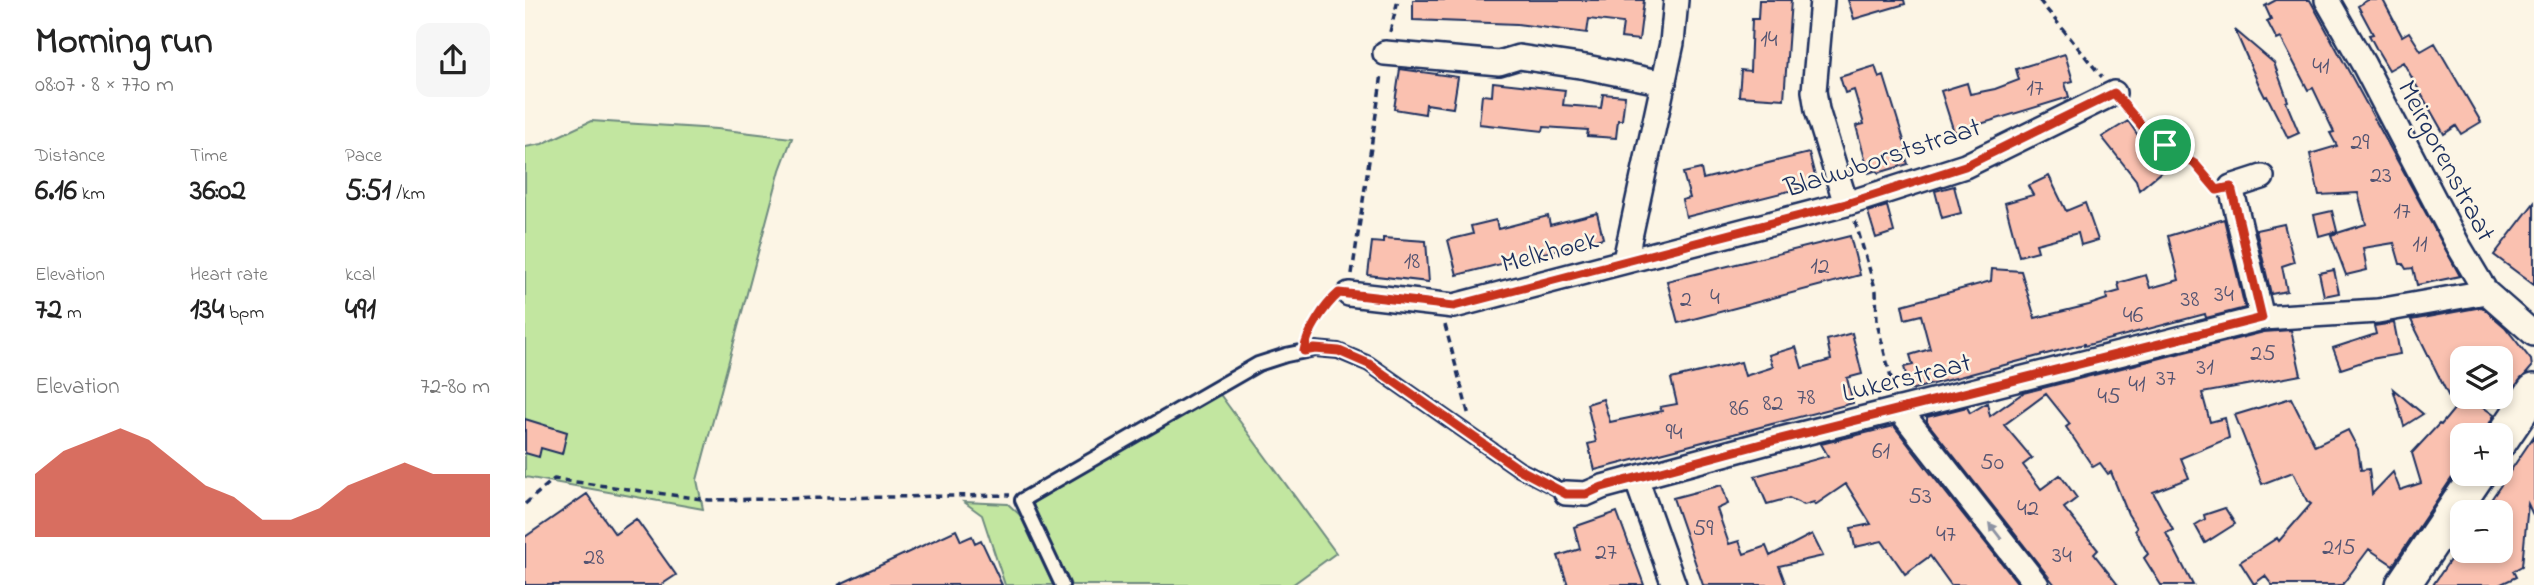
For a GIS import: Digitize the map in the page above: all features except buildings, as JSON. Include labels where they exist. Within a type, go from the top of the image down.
[{"type":"street","name":"Melkhoek","points":[[1349,294],[1454,306],[1625,260],[1664,83],[1676,0]]},
{"type":"street","points":[[1822,0],[1814,91],[1817,110],[1846,204]]},
{"type":"street","name":"Meirgorenstraat","points":[[2327,0],[2486,292],[2534,334]]},
{"type":"street","points":[[1385,53],[1499,63],[1519,57],[1664,83]]},
{"type":"street","name":"Blauwborststraat","points":[[1625,260],[1846,204],[1965,166],[2114,93]]},
{"type":"street","points":[[2262,177],[2222,186],[2262,318]]},
{"type":"street","name":"Lukerstraat","points":[[1566,494],[1586,494],[1636,478],[1899,409],[2262,318],[2378,311],[2486,292]]},
{"type":"street","points":[[2512,423],[2534,391]]},
{"type":"street","points":[[1899,409],[2037,585]]},
{"type":"street","points":[[1636,478],[1674,585]]},
{"type":"street","points":[[2403,585],[2470,486]]},
{"type":"lane","points":[[1062,585],[1022,500],[1258,364],[1315,349],[1339,351],[1369,364],[1519,469],[1566,494]]},
{"type":"path","points":[[1304,351],[1306,340],[1331,300],[1339,293],[1349,294],[1385,53],[1398,0]]},
{"type":"path","points":[[2039,0],[2153,139],[2195,164],[2222,186]]},
{"type":"path","points":[[1846,204],[1854,218],[1876,291],[1877,323],[1899,409]]},
{"type":"path","points":[[1440,304],[1475,438]]},
{"type":"path","points":[[525,504],[554,478],[709,500],[1007,494],[1022,500]]},
{"type":"green space","points":[[591,121],[717,129],[792,138],[780,170],[697,480],[703,509],[525,477],[525,147],[542,144]]},
{"type":"green space","points":[[1219,393],[1336,553],[1292,585],[1071,585],[1033,503]]},
{"type":"green space","points":[[964,502],[1008,504],[1020,515],[1053,585],[1005,585],[982,515]]},
{"type":"route","points":[[2114,93],[2153,139],[2165,145],[2195,164],[2217,190],[2231,187],[2262,318],[1765,443],[1602,487],[1586,494],[1566,494],[1519,469],[1369,364],[1339,351],[1304,351],[1306,340],[1331,300],[1339,293],[1454,306],[1846,204],[1965,166],[2114,93]]}]
